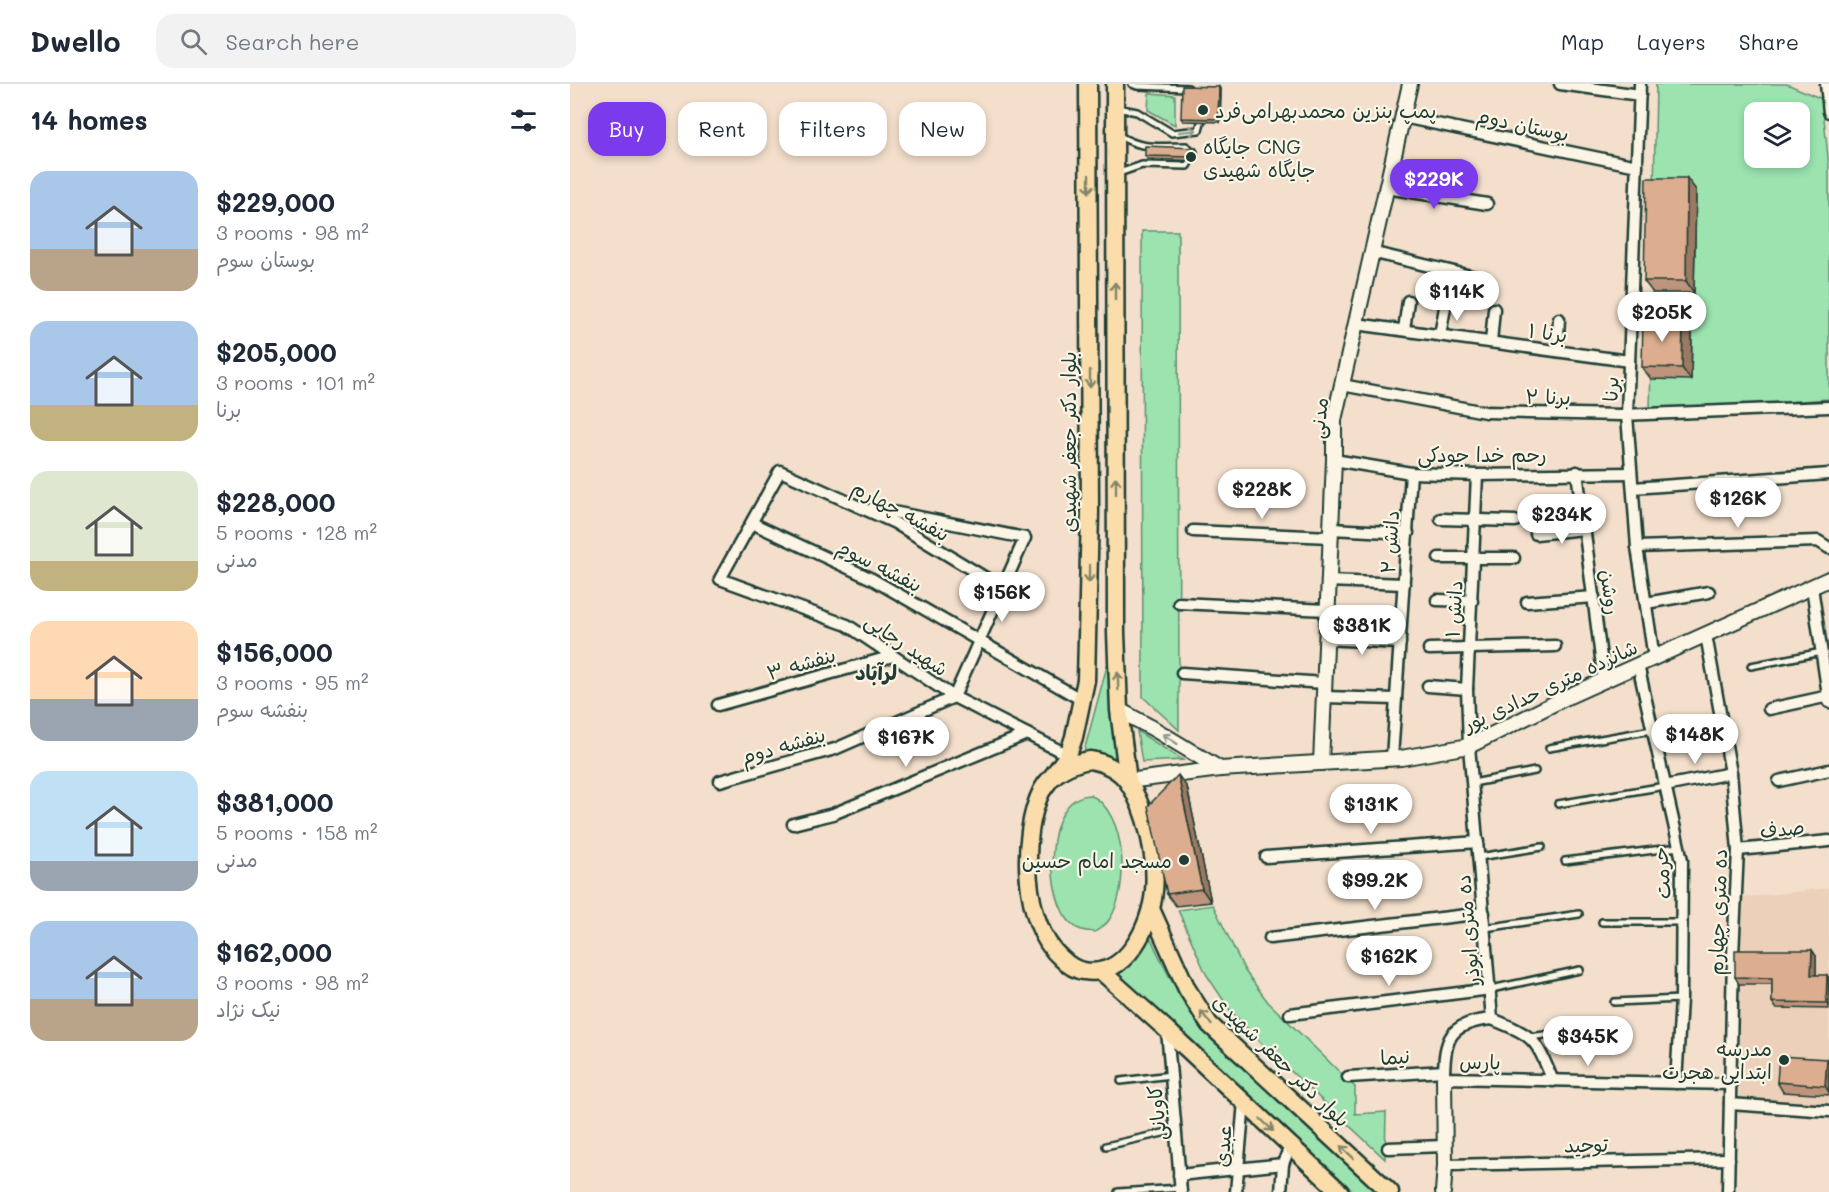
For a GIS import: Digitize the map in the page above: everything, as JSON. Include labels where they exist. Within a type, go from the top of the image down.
[{"type":"main road","name":"بلوار دکتر جعفر شهیدی","points":[[1042,789],[1068,755],[1086,680],[1089,630],[1090,512],[1088,84]]},
{"type":"main road","points":[[1115,84],[1116,621],[1119,710],[1128,781],[1146,823],[1151,844],[1154,891],[1147,922],[1136,944],[1117,964],[1101,971],[1084,971],[1070,966],[1056,954],[1039,928],[1032,907],[1029,886],[1032,824],[1042,789],[1056,774],[1069,765],[1090,760],[1109,765],[1128,781]]},
{"type":"main road","name":"بلوار دکتر جعفر شهیدی","points":[[1151,909],[1187,989],[1209,1024],[1390,1192]]},
{"type":"main road","points":[[1101,971],[1338,1191]]},
{"type":"street","name":"مدنی","points":[[1322,763],[1334,420],[1410,84]]},
{"type":"street","points":[[1560,84],[1640,89]]},
{"type":"street","points":[[1826,84],[1829,112]]},
{"type":"street","name":"برنا","points":[[1640,89],[1627,415],[1637,547],[1654,658]]},
{"type":"street","name":"بوستان دوم","points":[[1402,117],[1637,166]]},
{"type":"street","points":[[1386,188],[1487,204]]},
{"type":"street","points":[[1371,252],[1475,277]]},
{"type":"street","points":[[1404,330],[1408,301]]},
{"type":"street","points":[[1440,335],[1446,302]]},
{"type":"street","points":[[1491,342],[1494,309]]},
{"type":"street","points":[[1557,351],[1559,319]]},
{"type":"street","name":"برنا ۱","points":[[1356,324],[1629,361]]},
{"type":"street","name":"برنا ۲","points":[[1342,385],[1485,412],[1627,415],[1829,407]]},
{"type":"street","name":"رحم خدا جودکی","points":[[1334,460],[1411,472],[1477,475],[1631,472]]},
{"type":"street","name":"بنفشه چهارم","points":[[752,523],[780,471],[895,523],[1002,588]]},
{"type":"street","name":"دانش ۲","points":[[1392,758],[1411,472]]},
{"type":"street","name":"روشن","points":[[1576,472],[1604,681]]},
{"type":"street","points":[[1633,488],[1829,474]]},
{"type":"street","name":"دانش ۱","points":[[1469,746],[1467,689],[1477,475]]},
{"type":"street","points":[[855,505],[1025,538],[954,697]]},
{"type":"street","points":[[1441,519],[1515,520]]},
{"type":"street","name":"بنفشه سوم","points":[[752,523],[872,579],[1082,700]]},
{"type":"street","name":"شهید رجایی","points":[[752,523],[720,579],[846,625],[954,697],[1068,755]]},
{"type":"street","points":[[1536,534],[1584,529]]},
{"type":"street","points":[[1193,531],[1408,533]]},
{"type":"street","points":[[1637,547],[1818,541],[1829,548]]},
{"type":"street","points":[[1439,558],[1514,558]]},
{"type":"street","name":"شانزده متری حدادی پور","points":[[1128,781],[1220,769],[1392,758],[1469,746],[1638,665],[1829,579]]},
{"type":"street","points":[[1328,581],[1404,584]]},
{"type":"street","points":[[1769,709],[1829,698],[1822,652],[1824,627],[1812,586]]},
{"type":"street","points":[[1646,603],[1709,592]]},
{"type":"street","points":[[1527,602],[1594,597]]},
{"type":"street","points":[[1437,600],[1472,601]]},
{"type":"street","points":[[1179,603],[1327,610]]},
{"type":"street","name":"ده متری چهارم","points":[[1706,635],[1731,773],[1738,850],[1733,956],[1728,1192]]},
{"type":"street","points":[[1326,639],[1400,644]]},
{"type":"street","points":[[1429,650],[1555,646]]},
{"type":"street","name":"بنفشه ۳","points":[[718,705],[893,656]]},
{"type":"street","name":"حرمت","points":[[1638,665],[1682,860],[1681,999],[1676,1083]]},
{"type":"street","points":[[1182,673],[1324,682]]},
{"type":"street","points":[[1428,686],[1467,689]]},
{"type":"street","name":"بنفشه دوم","points":[[720,781],[835,749],[954,697]]},
{"type":"street","points":[[1324,697],[1396,699]]},
{"type":"street","points":[[1119,710],[1220,769]]},
{"type":"street","points":[[793,824],[833,814],[1027,734]]},
{"type":"street","name":"ده متری ابوذر","points":[[1469,746],[1492,1019]]},
{"type":"street","points":[[1779,781],[1829,770]]},
{"type":"street","points":[[1165,791],[1175,782],[1193,772]]},
{"type":"street","points":[[1665,786],[1731,773]]},
{"type":"street","points":[[1146,823],[1156,807]]},
{"type":"street","name":"صدف","points":[[1738,850],[1829,841]]},
{"type":"street","points":[[1266,857],[1478,842]]},
{"type":"street","points":[[1270,938],[1484,913]]},
{"type":"street","points":[[1290,1014],[1491,989]]},
{"type":"street","points":[[1443,1192],[1444,1074],[1448,1043],[1455,1029],[1472,1021],[1492,1019],[1530,1037],[1538,1046],[1553,1081]]},
{"type":"street","name":"کاویانی","points":[[1167,1030],[1181,1190]]},
{"type":"street","name":"پارس","points":[[1444,1074],[1553,1081],[1731,1084]]},
{"type":"street","name":"نیما","points":[[1347,1077],[1444,1074]]},
{"type":"street","name":"عبدی","points":[[1236,1192],[1244,1102]]},
{"type":"street","points":[[1730,1104],[1829,1111]]},
{"type":"street","points":[[1281,1192],[1283,1164],[1290,1146]]},
{"type":"street","points":[[1388,1148],[1445,1146]]},
{"type":"street","name":"توحید","points":[[1445,1165],[1729,1159]]},
{"type":"street","points":[[1179,1175],[1283,1164]]},
{"type":"lane","points":[[1132,84],[1198,88]]},
{"type":"lane","points":[[1115,108],[1137,112],[1172,133],[1199,130],[1203,110]]},
{"type":"lane","points":[[1114,175],[1142,165],[1187,166],[1191,157],[1190,148],[1186,146],[1141,146],[1115,132]]},
{"type":"lane","points":[[1751,666],[1822,652]]},
{"type":"lane","points":[[1549,748],[1652,730]]},
{"type":"lane","points":[[1473,783],[1535,771]]},
{"type":"lane","points":[[1558,804],[1665,786]]},
{"type":"lane","points":[[1479,856],[1542,847]]},
{"type":"lane","points":[[1565,861],[1679,847]]},
{"type":"lane","points":[[1485,928],[1579,914]]},
{"type":"lane","points":[[1602,922],[1681,922]]},
{"type":"lane","points":[[1491,989],[1580,970]]},
{"type":"lane","points":[[1614,1002],[1681,999]]},
{"type":"lane","points":[[1530,1037],[1594,1028]]},
{"type":"lane","points":[[1121,1081],[1171,1075]]},
{"type":"lane","points":[[1106,1146],[1176,1130]]},
{"type":"lane","points":[[1118,1192],[1181,1190]]},
{"type":"shaded area","points":[[1829,888],[1829,1105],[1739,1099],[1740,898]]},
{"type":"green space","points":[[1656,84],[1787,84],[1822,99],[1829,167],[1829,399],[1650,411]]},
{"type":"green space","points":[[1149,93],[1175,95],[1175,125],[1148,110]]},
{"type":"green space","points":[[1142,231],[1178,231],[1179,730],[1143,697]]},
{"type":"green space","points":[[1114,640],[1116,768],[1080,766]]},
{"type":"green space","points":[[1137,731],[1183,760],[1142,762]]},
{"type":"green space","points":[[1090,795],[1102,804],[1112,817],[1118,834],[1122,871],[1116,907],[1108,922],[1095,932],[1075,927],[1063,913],[1053,874],[1056,831],[1063,813],[1074,800]]},
{"type":"green space","points":[[1213,905],[1245,971],[1268,1002],[1355,1087],[1355,1114],[1386,1112],[1385,1159],[1262,1044],[1230,1010],[1206,974],[1178,910]]},
{"type":"green space","points":[[1145,926],[1181,996],[1209,1035],[1378,1192],[1354,1192],[1106,964]]},
{"type":"building","points":[[1182,86],[1219,87],[1218,119],[1181,118]]},
{"type":"building","points":[[1145,146],[1196,148],[1195,157],[1145,156]]},
{"type":"building","points":[[1646,178],[1687,178],[1686,281],[1644,281]]},
{"type":"building","points":[[1643,318],[1683,320],[1682,368],[1642,367]]},
{"type":"building","name":"مسجد امام حسین","points":[[1178,775],[1202,889],[1167,894],[1148,806]]},
{"type":"building","points":[[1735,950],[1812,950],[1811,975],[1827,975],[1826,1003],[1772,1002],[1772,978],[1735,977]]},
{"type":"building","points":[[1779,1056],[1827,1059],[1825,1086],[1777,1082]]},
{"type":"place","name":"پمپ بنزین محمد‌بهرامی‌فرد","points":[[1203,110]]},
{"type":"place","name":"جایگاه CNG جایگاه شهیدی","points":[[1191,157]]},
{"type":"place","name":"مسجد امام حسین","points":[[1184,860]]},
{"type":"place","name":"مدرسه ابتدایی هجرت","points":[[1784,1060]]},
{"type":"district","name":"لرآباد","points":[[876,671]]}]
